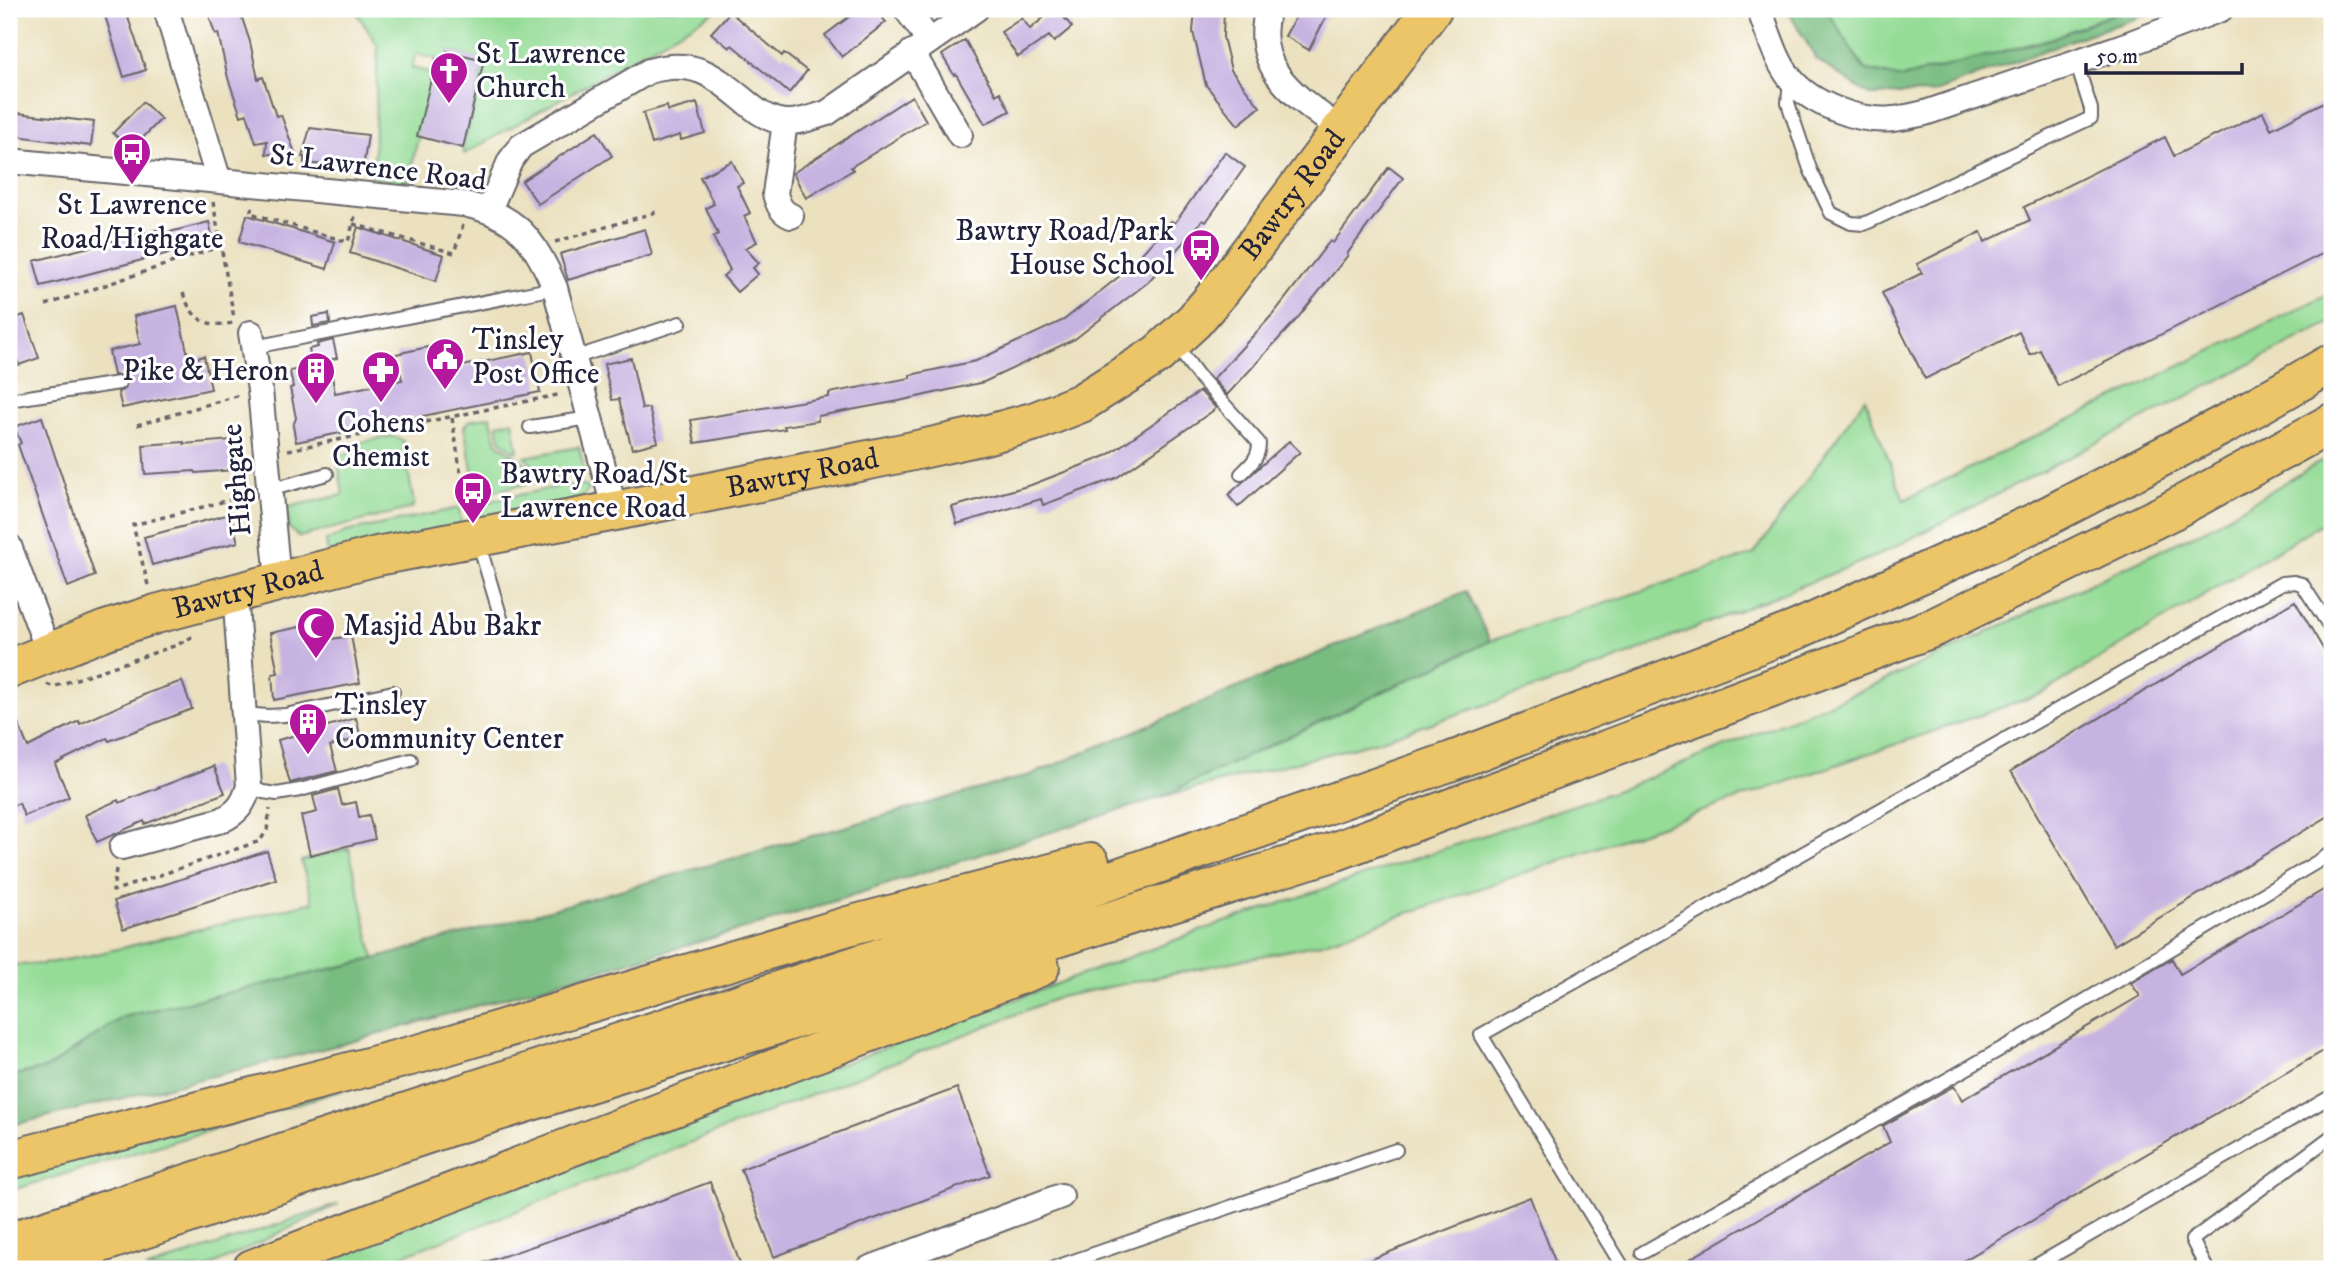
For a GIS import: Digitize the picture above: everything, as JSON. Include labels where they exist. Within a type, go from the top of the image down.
[{"type":"main road","name":"Bawtry Road","points":[[26,662],[106,630],[156,614],[236,604],[278,580],[377,556],[615,512],[908,452],[1036,421],[1081,403],[1158,354],[1194,321],[1224,286],[1432,9]]},
{"type":"main road","points":[[9,1242],[1009,915],[1452,761],[1796,630],[2034,523],[2227,424],[2332,363]]},
{"type":"main road","points":[[24,1269],[454,1125],[1336,851],[1935,627],[2171,511],[2332,424]]},
{"type":"main road","points":[[9,1160],[422,1053],[848,926],[1366,790]]},
{"type":"main road","points":[[253,1269],[1161,921],[1294,863]]},
{"type":"street","points":[[166,9],[214,180]]},
{"type":"street","points":[[906,9],[960,135]]},
{"type":"street","points":[[479,208],[521,146],[649,71],[664,67],[695,68],[711,74],[755,110],[769,118],[785,122],[827,113],[976,9]]},
{"type":"street","points":[[1268,9],[1265,32],[1267,54],[1275,74],[1292,93],[1341,130]]},
{"type":"street","points":[[1759,9],[1790,78],[1803,91],[1821,103],[1844,112],[1891,120],[1925,113],[2221,9]]},
{"type":"street","points":[[785,122],[775,194],[778,205],[791,216]]},
{"type":"street","name":"St Lawrence Road","points":[[9,161],[362,194],[479,208],[513,223],[530,238],[543,259],[555,288],[615,512]]},
{"type":"street","name":"Highgate","points":[[247,334],[260,390],[278,580]]},
{"type":"street","points":[[9,546],[26,662]]},
{"type":"street","points":[[122,846],[222,820],[235,813],[259,790],[244,714],[236,604]]},
{"type":"street","points":[[868,1269],[1061,1196]]},
{"type":"lane","points":[[2329,9],[2332,18]]},
{"type":"lane","points":[[1790,78],[1788,103],[1810,169],[1831,213],[1850,223],[1864,224],[2091,118],[2091,109],[2076,62]]},
{"type":"lane","points":[[247,334],[555,288]]},
{"type":"lane","points":[[574,358],[680,323]]},
{"type":"lane","points":[[1172,341],[1205,383],[1259,443],[1256,459],[1241,474]]},
{"type":"lane","points":[[9,400],[118,383]]},
{"type":"lane","points":[[530,427],[590,418]]},
{"type":"lane","points":[[269,491],[327,474]]},
{"type":"lane","points":[[477,537],[504,628]]},
{"type":"lane","points":[[1624,1269],[1481,1035],[2282,583],[2302,584],[2332,630]]},
{"type":"lane","points":[[244,714],[285,715],[393,692]]},
{"type":"lane","points":[[259,790],[277,794],[300,790],[411,760]]},
{"type":"lane","points":[[1642,1253],[2059,1016],[2332,853]]},
{"type":"lane","points":[[2030,1269],[2332,1096]]},
{"type":"lane","points":[[2207,1269],[2192,1240],[2332,1136]]},
{"type":"lane","points":[[1050,1269],[1396,1150]]},
{"type":"path","points":[[214,180],[221,246],[247,334]]},
{"type":"path","points":[[258,184],[250,213],[348,242],[362,194]]},
{"type":"path","points":[[353,224],[454,253],[479,208]]},
{"type":"path","points":[[536,248],[660,211]]},
{"type":"path","points":[[46,305],[221,246]]},
{"type":"path","points":[[183,293],[189,309],[197,318],[247,334]]},
{"type":"path","points":[[137,425],[260,390]]},
{"type":"path","points":[[266,455],[582,391]]},
{"type":"path","points":[[452,418],[465,501]]},
{"type":"path","points":[[156,614],[134,525],[269,491]]},
{"type":"path","points":[[26,662],[30,677],[53,688],[177,645],[236,604]]},
{"type":"path","points":[[122,846],[113,891],[260,841],[267,830],[271,815],[259,790]]},
{"type":"green space","points":[[354,9],[719,9],[464,154],[463,148],[484,61],[448,51],[445,61],[416,54],[412,68],[433,73],[408,182],[373,178],[378,46]]},
{"type":"green space","points":[[1787,9],[1826,9],[1864,69],[1902,78],[2050,39],[2125,9],[2164,9],[2074,39],[1932,93],[1869,95],[1817,60]]},
{"type":"green space","points":[[1826,9],[2125,9],[2050,39],[1902,78],[1864,69]]},
{"type":"green space","points":[[2332,292],[2332,322],[1881,554],[1587,671],[1378,741],[1161,797],[1490,641],[1754,554],[1865,398],[1904,500]]},
{"type":"green space","points":[[490,416],[497,443],[524,462],[540,481],[483,493],[476,490],[464,427],[469,421]]},
{"type":"green space","points":[[513,421],[518,451],[500,440],[497,424]]},
{"type":"green space","points":[[393,436],[403,441],[414,504],[412,508],[299,537],[289,528],[287,507],[343,495],[337,455],[352,453],[351,444]]},
{"type":"green space","points":[[579,447],[585,472],[545,479],[525,457]]},
{"type":"green space","points":[[2332,455],[2332,517],[2041,694],[1319,944],[1060,997],[369,1269],[300,1269],[439,1213],[1216,925],[1616,791],[1882,682],[2204,530]]},
{"type":"green space","points":[[582,485],[590,488],[579,502],[480,527],[476,504],[561,486]]},
{"type":"green space","points":[[459,508],[462,530],[328,556],[326,541],[346,532]]},
{"type":"green space","points":[[1466,591],[1490,641],[1161,797],[775,920],[351,1042],[9,1126],[9,1076],[47,1068],[123,1017],[374,959],[1033,774]]},
{"type":"green space","points":[[349,848],[374,959],[123,1017],[47,1068],[9,1076],[9,965],[42,964],[88,956],[313,902],[301,861]]},
{"type":"green space","points":[[350,1088],[9,1191],[9,1170]]},
{"type":"green space","points":[[339,1204],[205,1269],[145,1269]]},
{"type":"building","points":[[103,9],[125,9],[146,70],[124,77]]},
{"type":"building","points":[[207,9],[239,9],[258,79],[263,77],[276,116],[281,115],[296,156],[266,154],[267,141],[256,143],[247,114],[241,116],[228,78],[218,33],[215,34]]},
{"type":"building","points":[[844,9],[875,9],[886,22],[842,57],[825,35],[850,16]]},
{"type":"building","points":[[1057,9],[1072,27],[1054,42],[1049,36],[1018,57],[1001,32],[1022,18],[1030,29]]},
{"type":"building","points":[[1195,9],[1224,9],[1223,37],[1231,70],[1260,107],[1238,125],[1206,85],[1193,32]]},
{"type":"building","points":[[1300,9],[1330,9],[1309,50],[1285,36]]},
{"type":"building","points":[[730,12],[782,56],[784,53],[807,71],[789,93],[732,45],[729,48],[711,33]]},
{"type":"building","points":[[965,40],[996,95],[1000,92],[1010,111],[985,124],[942,55]]},
{"type":"building","name":"St Lawrence Church","points":[[447,51],[484,60],[463,148],[417,136],[436,59],[445,61]]},
{"type":"building","points":[[912,96],[926,121],[806,198],[793,173]]},
{"type":"building","points":[[2332,98],[2332,249],[2058,386],[2040,350],[2030,355],[2019,332],[1925,379],[1882,293],[1922,273],[1917,264],[1981,232],[1985,242],[2030,220],[2024,207],[2165,137],[2174,156],[2263,112],[2271,129]]},
{"type":"building","points":[[143,102],[161,119],[131,150],[113,133]]},
{"type":"building","points":[[697,103],[705,133],[681,140],[680,135],[652,144],[643,113],[667,106],[668,111]]},
{"type":"building","points":[[9,112],[94,122],[91,146],[9,135]]},
{"type":"building","points":[[310,128],[368,135],[363,168],[304,163],[302,157]]},
{"type":"building","points":[[597,132],[612,156],[538,204],[522,181]]},
{"type":"building","points":[[1225,152],[1245,167],[1206,222],[1203,220],[1148,282],[1075,339],[984,382],[818,416],[818,421],[784,426],[785,429],[695,443],[691,420],[829,397],[829,393],[910,378],[910,375],[976,361],[1064,320],[1126,271],[1171,221],[1175,223]]},
{"type":"building","points":[[732,161],[743,183],[737,186],[750,213],[744,216],[757,242],[745,248],[759,263],[753,268],[758,274],[737,292],[723,276],[730,270],[713,237],[718,234],[706,208],[714,204],[700,177]]},
{"type":"building","points":[[1389,167],[1403,178],[1348,255],[1296,320],[1227,395],[1213,379],[1274,313],[1330,241],[1333,243]]},
{"type":"building","points":[[247,215],[335,242],[327,269],[239,242]]},
{"type":"building","points":[[209,222],[214,244],[41,286],[34,261],[161,229],[162,234]]},
{"type":"building","points":[[358,227],[444,255],[436,281],[350,253]]},
{"type":"building","points":[[645,229],[652,255],[568,280],[560,254]]},
{"type":"building","points":[[177,306],[189,360],[204,356],[211,389],[122,408],[118,392],[125,389],[127,381],[123,375],[114,375],[109,351],[140,344],[134,316]]},
{"type":"building","points":[[329,314],[330,323],[313,326],[312,317]]},
{"type":"building","points":[[24,315],[39,358],[19,365],[9,336],[9,320]]},
{"type":"building","points":[[333,340],[337,358],[329,360],[335,393],[402,380],[396,354],[428,347],[433,372],[532,352],[540,392],[296,442],[290,371],[313,366],[309,349]]},
{"type":"building","points":[[631,358],[642,409],[649,408],[658,442],[632,449],[619,399],[612,400],[604,364]]},
{"type":"building","points":[[1200,391],[1216,408],[1116,478],[1043,505],[1041,499],[957,524],[952,507],[1031,485],[1106,456]]},
{"type":"building","points":[[42,417],[95,576],[68,587],[14,427]]},
{"type":"building","points":[[232,440],[234,470],[145,474],[143,445]]},
{"type":"building","points":[[1289,441],[1300,452],[1238,507],[1228,495]]},
{"type":"building","points":[[230,514],[238,542],[152,565],[144,537]]},
{"type":"building","points":[[2295,601],[2332,664],[2332,814],[2114,945],[2011,771]]},
{"type":"building","name":"Masjid Abu Bakr","points":[[310,625],[312,642],[351,636],[360,683],[274,700],[272,674],[278,673],[270,633]]},
{"type":"building","points":[[182,681],[192,709],[109,741],[107,738],[55,764],[69,797],[24,816],[19,803],[9,808],[9,702],[28,747],[79,721],[80,724],[148,693]]},
{"type":"building","name":"Tinsley Community Center","points":[[356,718],[361,738],[330,746],[337,771],[290,783],[278,740]]},
{"type":"building","points":[[214,766],[225,793],[145,824],[144,821],[97,842],[85,815],[118,800],[119,803]]},
{"type":"building","points":[[338,789],[342,805],[356,802],[359,817],[369,815],[375,839],[310,855],[301,816],[317,812],[313,796]]},
{"type":"building","points":[[267,851],[276,879],[123,929],[114,901]]},
{"type":"building","points":[[2332,885],[2332,1046],[1949,1269],[1673,1269],[1890,1142],[1883,1126],[1954,1086],[1962,1100],[2140,996],[2131,983],[2172,959],[2180,974]]},
{"type":"building","points":[[957,1088],[990,1175],[774,1257],[741,1169]]},
{"type":"building","points":[[710,1182],[742,1269],[474,1269],[474,1266]]},
{"type":"building","points":[[1530,1197],[1558,1269],[1349,1269],[1349,1268]]},
{"type":"place","name":"St Lawrence Church","points":[[449,105]]},
{"type":"place","name":"St Lawrence Road/Highgate","points":[[132,186]]},
{"type":"place","name":"Bawtry Road/Park House School","points":[[1201,282]]},
{"type":"place","name":"Tinsley Post Office","points":[[445,391]]},
{"type":"place","name":"Cohens Chemist","points":[[381,404]]},
{"type":"place","name":"Pike & Heron","points":[[316,405]]},
{"type":"place","name":"Bawtry Road/St Lawrence Road","points":[[473,525]]},
{"type":"place","name":"Masjid Abu Bakr","points":[[316,660]]},
{"type":"place","name":"Tinsley Community Center","points":[[308,756]]}]
